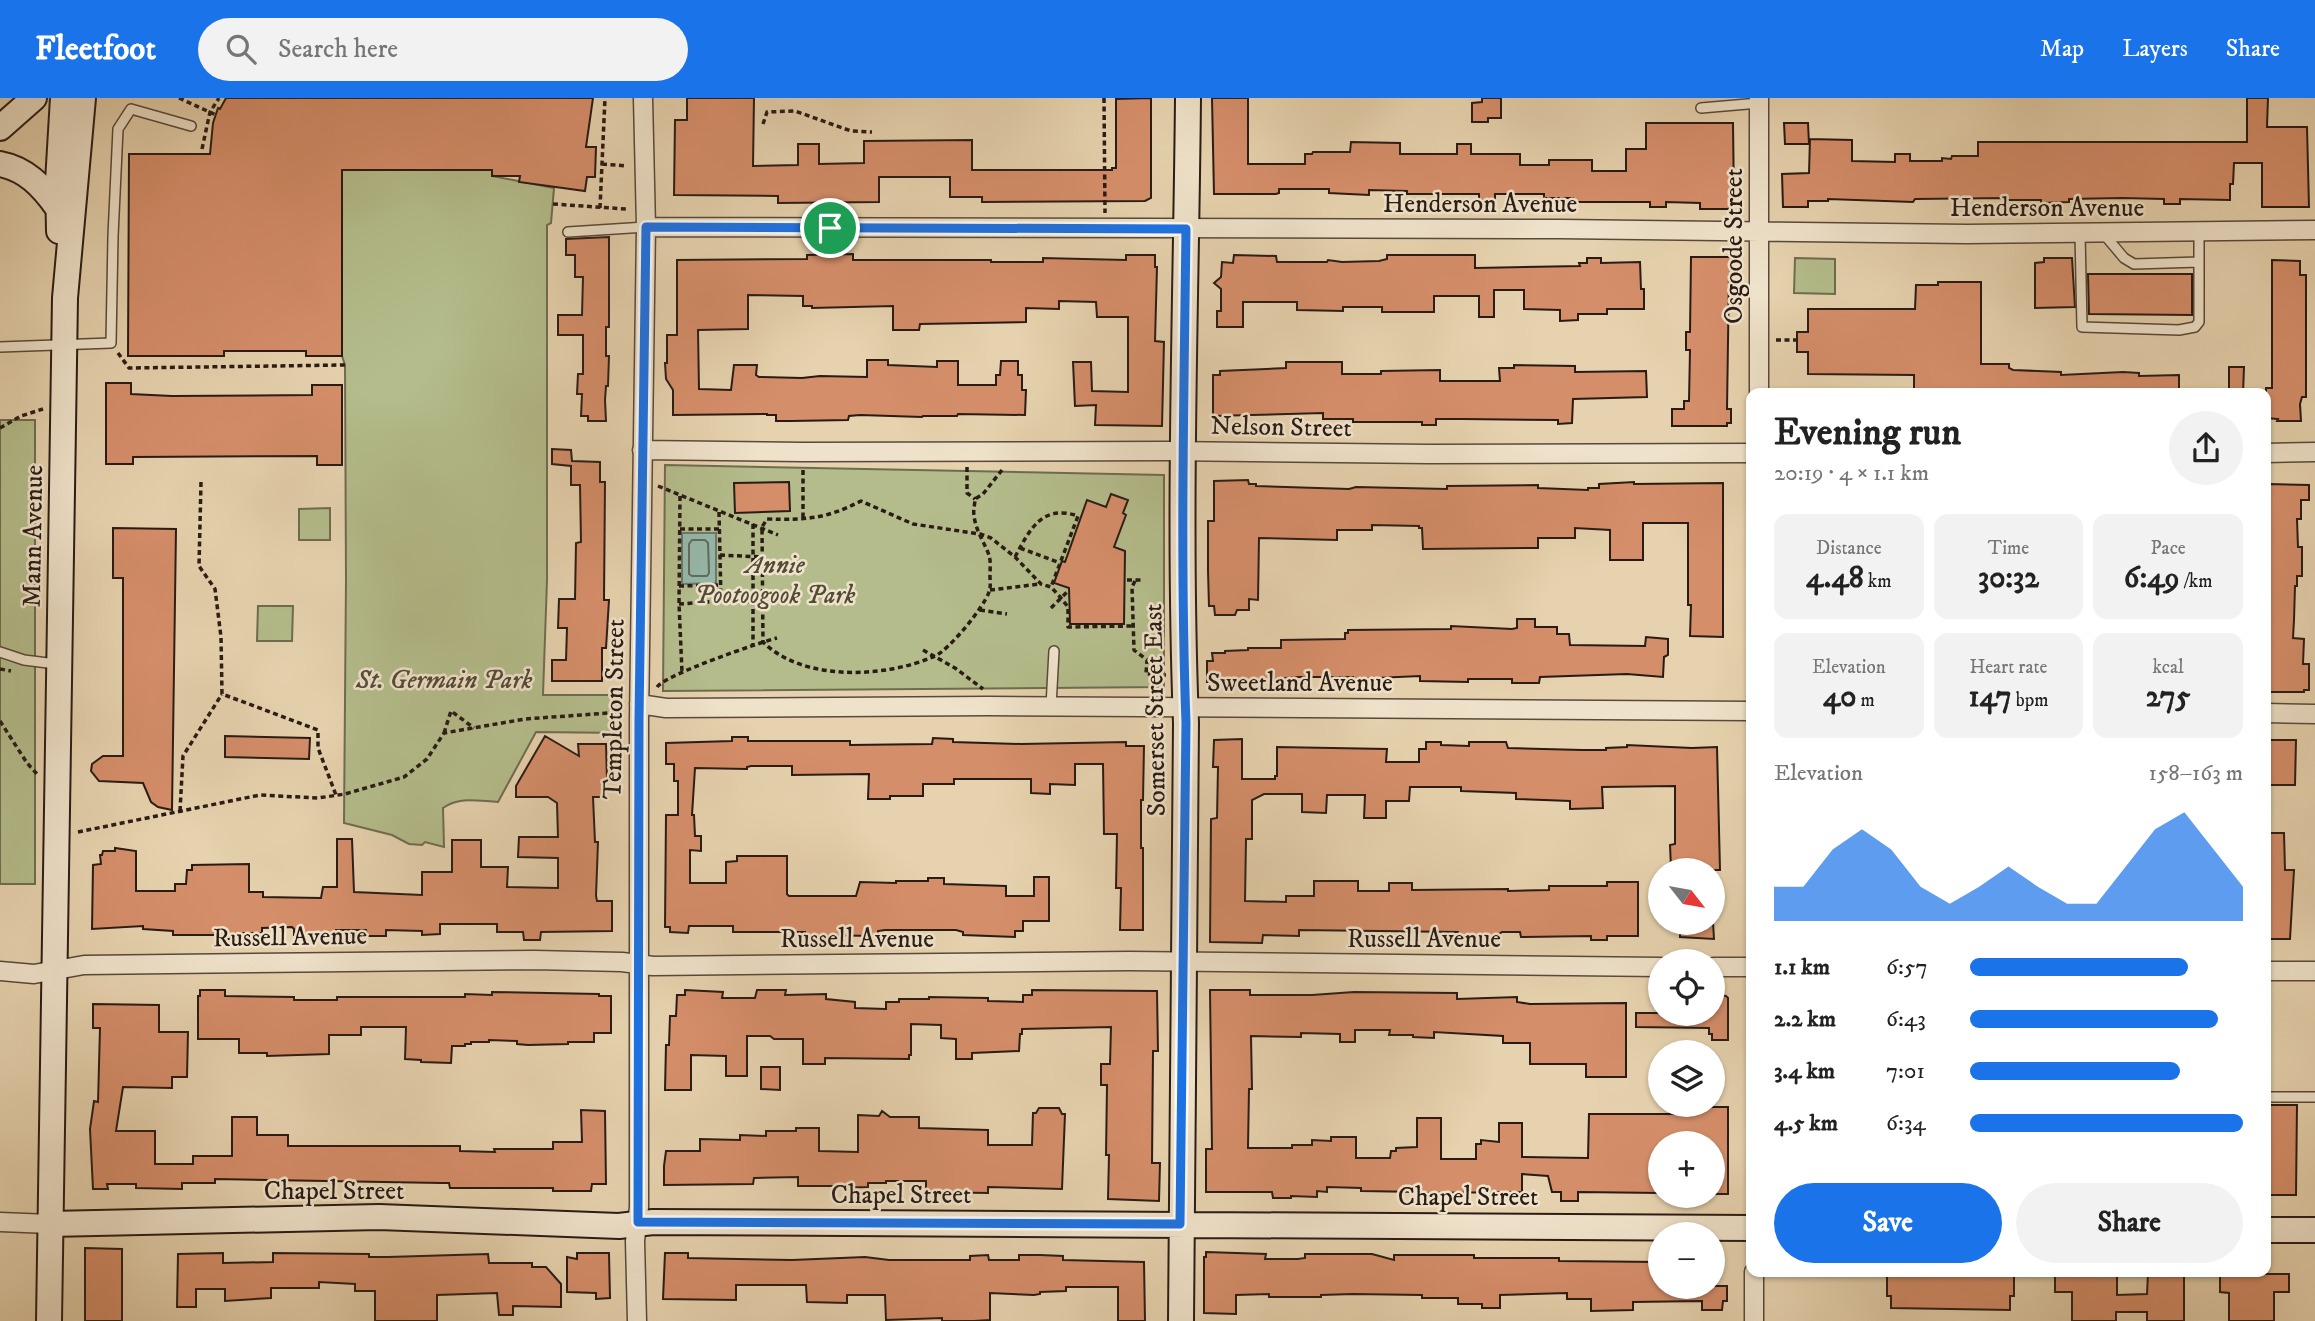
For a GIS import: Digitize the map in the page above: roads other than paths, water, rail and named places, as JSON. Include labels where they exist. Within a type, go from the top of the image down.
[{"type":"street","points":[[0,128],[34,98]]},
{"type":"street","name":"Mann Avenue","points":[[49,1321],[65,346],[65,298],[57,207],[63,98]]},
{"type":"street","name":"Mann Avenue","points":[[65,298],[83,98]]},
{"type":"street","name":"Templeton Street","points":[[637,1321],[635,1241],[638,1222],[638,964],[632,708],[642,450],[646,227],[643,98]]},
{"type":"street","name":"Somerset Street East","points":[[1181,1321],[1185,708],[1183,451],[1188,98]]},
{"type":"street","name":"Osgoode Street","points":[[1759,101],[1759,388]]},
{"type":"street","points":[[0,164],[18,170],[39,183],[57,207]]},
{"type":"street","name":"Henderson Avenue","points":[[646,227],[1560,229],[1759,233],[2315,230]]},
{"type":"street","name":"Nelson Street","points":[[642,450],[1746,453]]},
{"type":"street","points":[[2271,453],[2315,452]]},
{"type":"street","name":"Sweetland Avenue","points":[[632,708],[1051,706],[1746,711]]},
{"type":"street","points":[[2271,713],[2315,714]]},
{"type":"street","name":"Russell Avenue","points":[[0,971],[34,974],[84,965],[534,960],[680,965],[1183,962],[1648,967]]},
{"type":"street","points":[[1725,967],[1746,967]]},
{"type":"street","points":[[2271,971],[2315,971]]},
{"type":"street","name":"Chapel Street","points":[[50,1224],[379,1217],[619,1226],[638,1222],[1746,1228]]},
{"type":"street","points":[[0,1222],[50,1224]]},
{"type":"street","points":[[2271,1230],[2315,1230]]},
{"type":"street","points":[[1754,1277],[1754,1321]]},
{"type":"lane","points":[[1701,108],[1759,101]]},
{"type":"lane","points":[[0,347],[111,343],[118,129],[131,109],[191,126]]},
{"type":"lane","points":[[568,232],[646,227]]},
{"type":"lane","points":[[2080,233],[2082,327],[2179,330],[2195,327],[2199,322],[2199,232]]},
{"type":"lane","points":[[2103,233],[2124,258],[2134,264],[2199,262]]},
{"type":"lane","points":[[1051,706],[1054,651]]},
{"type":"lane","points":[[0,652],[23,660],[59,664]]},
{"type":"lane","points":[[2271,1097],[2315,1097]]},
{"type":"water","points":[[682,533],[716,533],[716,583],[682,584]]},
{"type":"park label","name":"Annie Pootoogook Park","points":[[775,579]]},
{"type":"park label","name":"St. Germain Park","points":[[444,679]]}]
